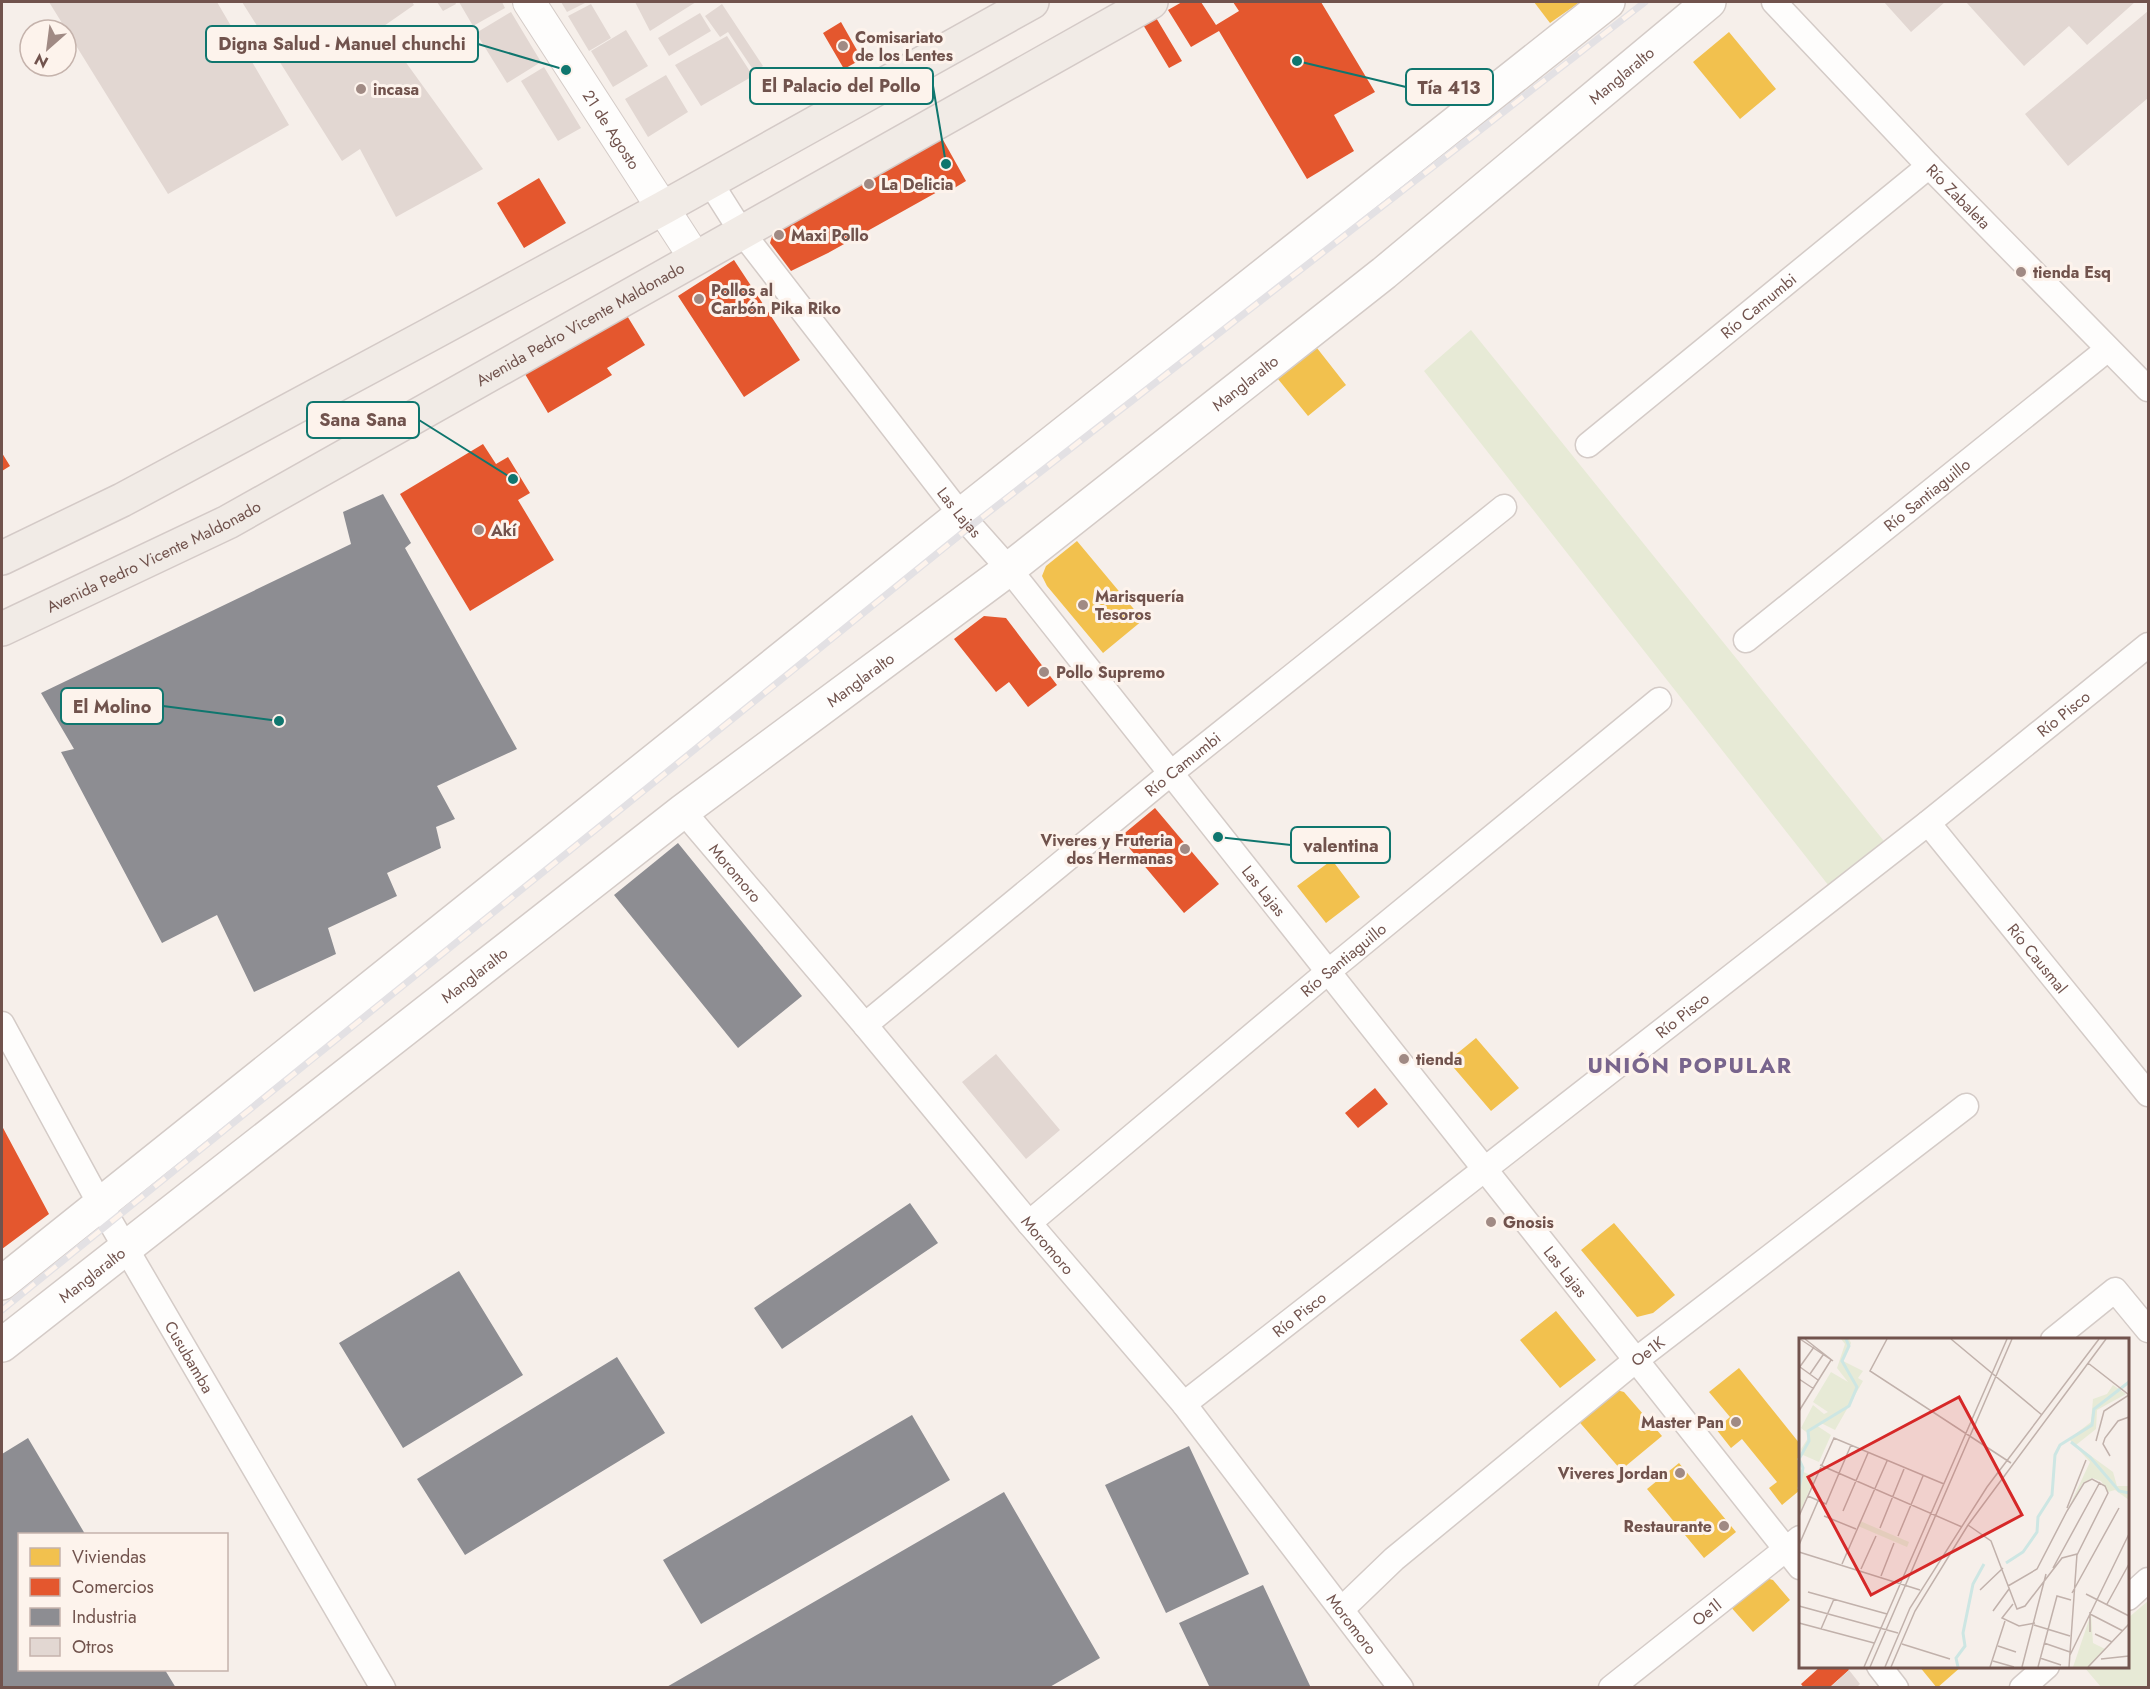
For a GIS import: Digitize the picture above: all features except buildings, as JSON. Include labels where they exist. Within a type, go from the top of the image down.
[{"type":"main road","points":[[2,558],[122,500],[663,208],[1032,2]]},
{"type":"main road","name":"Avenida Pedro Vicente Maldonado","points":[[2,629],[228,522],[1151,2]]},
{"type":"main road","points":[[2,1283],[961,515],[1608,2]]},
{"type":"main road","name":"Manglaralto","points":[[2,1345],[125,1246],[683,811],[1009,569],[1384,273],[1709,2]]},
{"type":"street","name":"21 de Agosto","points":[[529,2],[694,258]]},
{"type":"street","name":"Río Zabaleta","points":[[1774,2],[1929,166],[2148,389]]},
{"type":"street","name":"Río Camumbi","points":[[1588,445],[1929,166]]},
{"type":"street","name":"Las Lajas","points":[[710,182],[741,231],[961,515],[1009,569],[1636,1360],[1796,1551]]},
{"type":"street","name":"Río Santiaguillo","points":[[1746,640],[2108,349]]},
{"type":"street","name":"Río Camumbi","points":[[865,1025],[1171,773],[1504,507]]},
{"type":"street","name":"Río Pisco","points":[[1184,1404],[1928,823],[2148,645]]},
{"type":"street","name":"Río Santiaguillo","points":[[1029,1223],[1659,700]]},
{"type":"street","name":"Moromoro","points":[[683,811],[1184,1404],[1401,1688]]},
{"type":"street","name":"Río Causmal","points":[[1928,823],[2148,1094]]},
{"type":"street","name":"Cusubamba","points":[[2,1024],[100,1204],[383,1688]]},
{"type":"street","name":"Oe1K","points":[[1342,1609],[1394,1559],[1636,1360],[1966,1106]]},
{"type":"street","points":[[2055,1338],[2115,1290],[2148,1330]]},
{"type":"street","name":"Oe1l","points":[[1611,1688],[1796,1551]]},
{"type":"street","points":[[2129,1596],[2148,1580]]},
{"type":"street","points":[[1881,1668],[1896,1688]]},
{"type":"street","points":[[2022,1688],[2045,1668]]},
{"type":"green space","points":[[1471,330],[1892,851],[1836,895],[1424,371]]},
{"type":"green space","points":[[2148,1601],[2148,1687],[2101,1687],[2085,1668],[2129,1668],[2129,1617]]},
{"type":"railway","points":[[2,1310],[971,526],[1645,2]]},
{"type":"place","name":"Comisariato de los Lentes","points":[[843,46]]},
{"type":"place","name":"Tía 413","points":[[1297,61]]},
{"type":"place","name":"Digna Salud - Manuel chunchi","points":[[566,70]]},
{"type":"place","name":"incasa","points":[[361,89]]},
{"type":"place","name":"El Palacio del Pollo","points":[[946,164]]},
{"type":"place","name":"La Delicia","points":[[869,184]]},
{"type":"place","name":"Maxi Pollo","points":[[779,235]]},
{"type":"place","name":"tienda Esq","points":[[2021,272]]},
{"type":"place","name":"Pollos al Carbón Pika Riko","points":[[699,299]]},
{"type":"place","name":"Sana Sana","points":[[513,479]]},
{"type":"place","name":"Akí","points":[[479,530]]},
{"type":"place","name":"Marisquería Tesoros","points":[[1083,605]]},
{"type":"place","name":"Pollo Supremo","points":[[1044,672]]},
{"type":"place","name":"El Molino","points":[[279,721]]},
{"type":"place","name":"valentina","points":[[1218,837]]},
{"type":"place","name":"Viveres y Fruteria dos Hermanas","points":[[1185,849]]},
{"type":"place","name":"tienda","points":[[1404,1059]]},
{"type":"place","name":"Gnosis","points":[[1491,1222]]},
{"type":"place","name":"Master Pan","points":[[1736,1422]]},
{"type":"place","name":"Viveres Jordan","points":[[1680,1473]]},
{"type":"place","name":"Restaurante","points":[[1724,1526]]},
{"type":"district","name":"UNIÓN POPULAR","points":[[1690,1065]]}]
